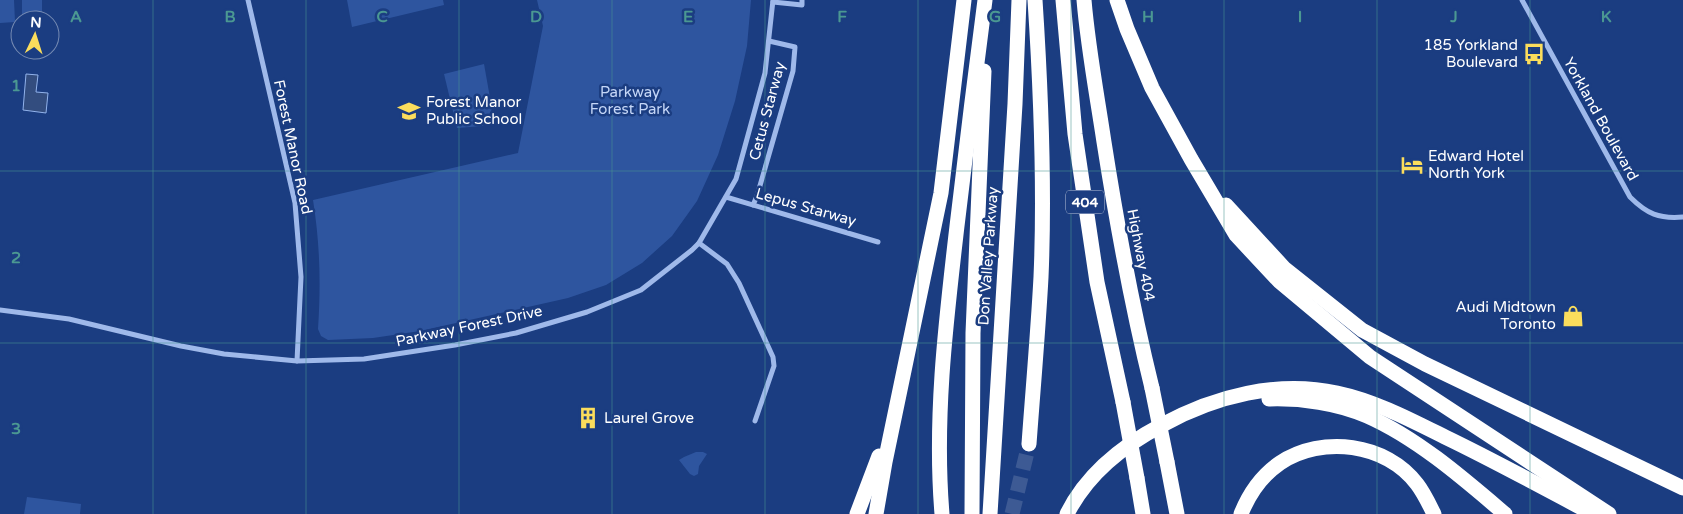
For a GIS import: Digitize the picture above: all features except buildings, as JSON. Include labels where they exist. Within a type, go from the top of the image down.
[{"type":"highway","points":[[876,514],[941,193],[964,0]]},
{"type":"highway","points":[[942,514],[940,424],[943,355],[985,0]]},
{"type":"highway","points":[[972,514],[973,333],[984,104],[985,0]]},
{"type":"highway","name":"Don Valley Parkway","points":[[990,514],[1015,104],[1019,0]]},
{"type":"highway","points":[[1029,444],[1041,276],[1042,206],[1035,0]]},
{"type":"highway","name":"404","points":[[1063,0],[1078,154],[1097,282],[1123,402],[1143,514]]},
{"type":"highway","name":"Highway 404","points":[[1084,0],[1117,225],[1177,514]]},
{"type":"highway","points":[[1117,0],[1127,30],[1152,88],[1192,159],[1236,234],[1279,281],[1370,357],[1609,514]]},
{"type":"highway","points":[[1192,159],[1222,200],[1284,268],[1362,330],[1425,364],[1683,488]]},
{"type":"highway","points":[[857,514],[873,474],[902,383]]},
{"type":"highway","points":[[1067,514],[1090,481],[1114,455],[1144,434],[1176,417],[1206,405],[1262,390],[1311,389],[1337,392],[1370,402],[1402,416],[1593,514]]},
{"type":"highway","points":[[1206,405],[1244,399],[1285,398],[1339,406],[1366,415],[1396,431],[1451,470],[1505,514]]},
{"type":"highway","points":[[1241,514],[1247,499],[1256,486],[1279,464],[1303,452],[1317,448],[1340,446],[1362,449],[1383,457],[1400,468],[1417,483],[1434,514]]},
{"type":"street","name":"Forest Manor Road","points":[[248,0],[295,203],[300,276],[297,361]]},
{"type":"street","name":"Yorkland Boulevard","points":[[1522,0],[1630,197],[1642,210],[1661,217],[1683,217]]},
{"type":"street","name":"Parkway Forest Drive","points":[[0,310],[69,319],[181,346],[224,354],[297,361],[364,359],[404,354],[516,333],[587,312],[641,290],[699,243],[736,179],[765,73],[773,1]]},
{"type":"street","points":[[773,1],[802,2]]},
{"type":"street","name":"Cetus Starway","points":[[753,205],[758,196],[793,71],[795,47],[770,41]]},
{"type":"street","name":"Lepus Starway","points":[[726,197],[878,242]]},
{"type":"street","points":[[699,243],[727,264],[739,284],[773,357],[774,366],[755,420]]},
{"type":"green space","points":[[0,0],[14,0],[14,10],[10,10],[10,22],[0,23]]},
{"type":"green space","points":[[22,0],[42,0],[42,10],[22,10]]},
{"type":"green space","points":[[347,0],[443,0],[444,5],[352,27]]},
{"type":"green space","name":"Parkway Forest Park","points":[[537,0],[751,0],[747,46],[735,101],[718,155],[697,201],[672,236],[642,263],[606,285],[568,298],[420,331],[373,338],[328,340],[321,336],[318,329],[320,280],[313,200],[518,153],[543,26]]},
{"type":"green space","points":[[484,64],[492,109],[483,126],[457,128],[444,74]]},
{"type":"green space","points":[[696,452],[707,454],[699,466],[698,474],[694,476],[690,474],[679,460]]},
{"type":"green space","points":[[27,497],[81,504],[80,514],[24,514]]},
{"type":"shaded area","points":[[26,74],[38,75],[36,92],[48,93],[46,113],[23,110]]},
{"type":"tunnel","points":[[1012,514],[1029,444]]},
{"type":"place","name":"185 Yorkland Boulevard","points":[[1534,54]]},
{"type":"place","name":"Forest Manor Public School","points":[[409,111]]},
{"type":"place","name":"Edward Hotel North York","points":[[1412,165]]},
{"type":"place","name":"Audi Midtown Toronto","points":[[1573,316]]},
{"type":"place","name":"Laurel Grove","points":[[588,418]]}]
